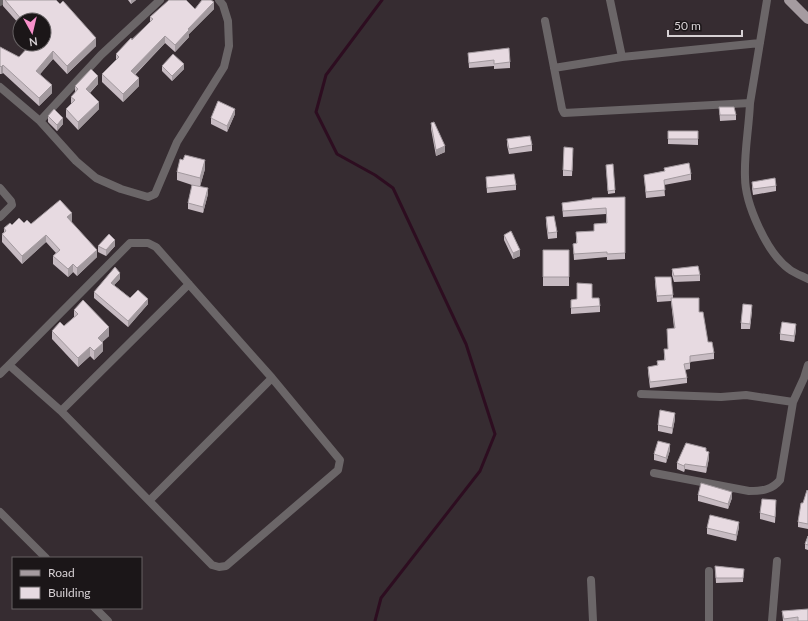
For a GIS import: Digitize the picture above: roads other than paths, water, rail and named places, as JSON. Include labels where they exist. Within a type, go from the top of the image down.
[{"type":"main road","points":[[789,0],[808,19]]},
{"type":"street","points":[[40,121],[101,55],[160,0]]},
{"type":"street","points":[[0,87],[40,121],[76,161],[96,178],[121,189],[152,197],[155,194],[177,142],[224,67],[229,46],[228,21],[223,5],[219,0]]},
{"type":"street","points":[[610,0],[622,57]]},
{"type":"street","points":[[767,0],[750,103],[744,178],[748,199],[759,228],[775,255],[789,269],[808,279]]},
{"type":"street","points":[[545,21],[564,113],[750,103]]},
{"type":"street","points":[[554,68],[622,57],[760,43]]},
{"type":"street","points":[[0,188],[12,205],[0,217]]},
{"type":"street","points":[[0,374],[130,243],[148,243],[156,247],[272,378],[340,460],[338,470],[226,566],[212,565],[150,500],[61,411],[9,365]]},
{"type":"street","points":[[61,411],[189,284]]},
{"type":"street","points":[[654,473],[749,491],[761,491],[776,485],[780,480],[793,402],[806,379],[808,365]]},
{"type":"street","points":[[150,500],[272,378]]},
{"type":"street","points":[[641,394],[721,397],[752,396],[793,402]]},
{"type":"street","points":[[0,512],[45,557]]},
{"type":"street","points":[[772,621],[777,561]]},
{"type":"street","points":[[708,571],[709,621]]},
{"type":"street","points":[[591,580],[593,621]]},
{"type":"street","points":[[96,609],[108,621]]},
{"type":"waterway","points":[[375,621],[381,598],[480,471],[495,434],[466,344],[393,188],[375,175],[337,154],[316,112],[326,75],[382,0]]}]
